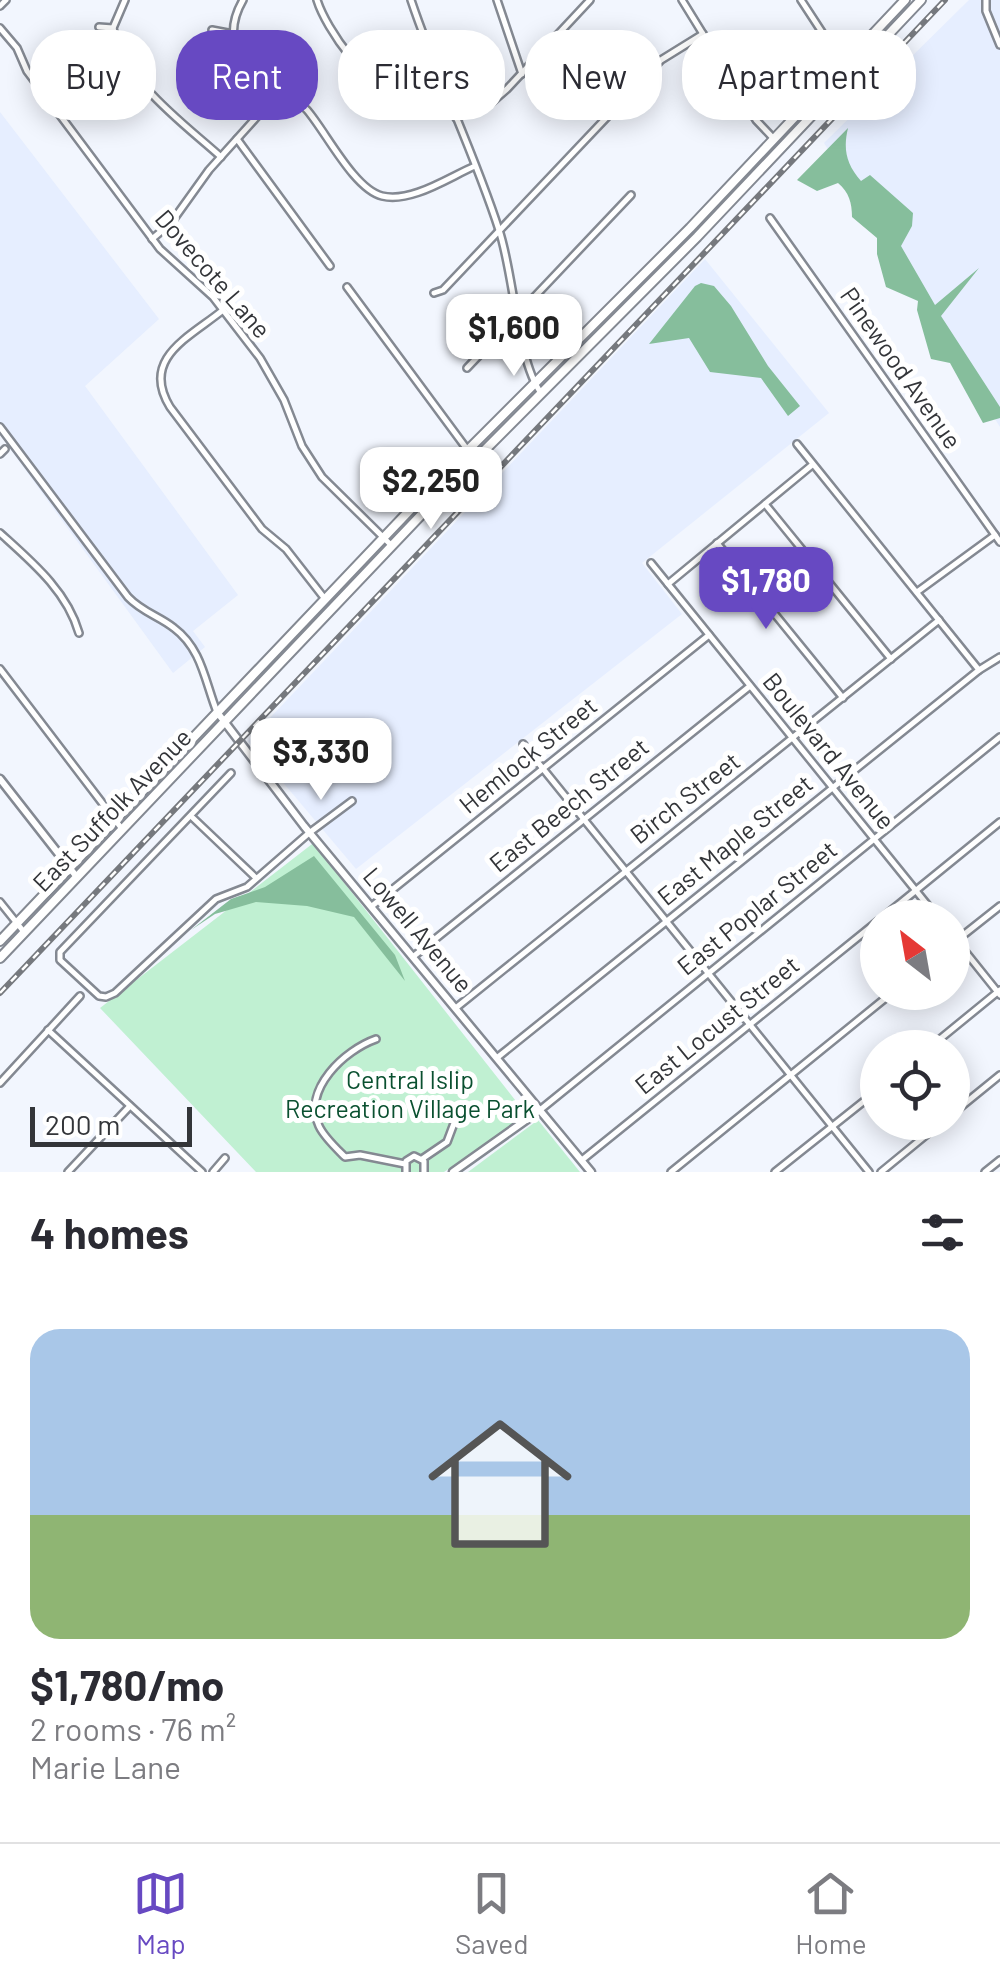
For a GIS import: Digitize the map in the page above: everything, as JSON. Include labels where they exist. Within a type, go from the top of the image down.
[{"type":"main road","name":"East Suffolk Avenue","points":[[881,30],[913,1]]},
{"type":"main road","name":"East Suffolk Avenue","points":[[888,30],[913,1]]},
{"type":"main road","name":"East Suffolk Avenue","points":[[0,940],[384,537],[792,120]]},
{"type":"main road","name":"East Suffolk Avenue","points":[[0,958],[392,546],[808,120]]},
{"type":"street","points":[[0,6],[6,0]]},
{"type":"street","points":[[125,0],[113,28],[122,55],[144,84],[221,157]]},
{"type":"street","points":[[233,30],[234,16],[243,0]]},
{"type":"street","points":[[317,0],[327,25],[338,38]]},
{"type":"street","points":[[411,0],[422,30]]},
{"type":"street","points":[[496,0],[522,74]]},
{"type":"street","points":[[505,90],[590,0]]},
{"type":"street","points":[[682,0],[701,30]]},
{"type":"street","points":[[801,0],[820,30]]},
{"type":"street","points":[[986,0],[986,11],[1000,45]]},
{"type":"street","points":[[100,27],[113,28]]},
{"type":"street","name":"Dovecote Lane","points":[[0,28],[18,48],[27,71],[152,239],[223,310],[267,370],[310,460],[338,494],[392,546]]},
{"type":"street","points":[[434,294],[443,290],[662,60],[682,47]]},
{"type":"street","points":[[152,239],[171,223],[254,120]]},
{"type":"street","points":[[314,120],[362,182],[382,196],[410,194],[476,165]]},
{"type":"street","points":[[457,120],[499,228],[535,383],[541,393]]},
{"type":"street","points":[[756,120],[774,139]]},
{"type":"street","points":[[237,139],[330,266]]},
{"type":"street","points":[[467,368],[631,195]]},
{"type":"street","name":"Pinewood Avenue","points":[[770,218],[1000,542]]},
{"type":"street","points":[[347,287],[475,460]]},
{"type":"street","points":[[223,310],[171,352],[161,370],[159,385],[170,407],[262,529],[286,549],[325,599]]},
{"type":"street","points":[[0,427],[128,598],[140,610],[174,628],[195,650],[218,712]]},
{"type":"street","points":[[796,444],[980,670]]},
{"type":"street","points":[[668,584],[813,465]]},
{"type":"street","points":[[766,504],[891,659]]},
{"type":"street","points":[[0,533],[43,572],[73,613],[79,634]]},
{"type":"street","points":[[916,592],[995,535]]},
{"type":"street","points":[[717,543],[843,698]]},
{"type":"street","name":"Boulevard Avenue","points":[[651,563],[924,900]]},
{"type":"street","name":"Birch Street","points":[[456,1007],[939,620]]},
{"type":"street","name":"Hemlock Street","points":[[372,906],[709,635]]},
{"type":"street","name":"East Maple Street","points":[[498,1057],[999,656]]},
{"type":"street","points":[[0,669],[122,829]]},
{"type":"street","name":"East Beech Street","points":[[414,956],[750,686]]},
{"type":"street","name":"Lowell Avenue","points":[[218,712],[309,833],[592,1172]]},
{"type":"street","name":"East Poplar Street","points":[[540,1110],[1000,737]]},
{"type":"street","points":[[522,744],[868,1172]]},
{"type":"street","points":[[231,773],[60,952],[60,960],[98,996],[106,998],[115,993],[216,899],[247,887],[352,801]]},
{"type":"street","points":[[0,778],[76,876]]},
{"type":"street","points":[[192,817],[256,878]]},
{"type":"street","name":"East Locust Street","points":[[904,900],[1000,822]]},
{"type":"street","points":[[0,902],[24,932]]},
{"type":"street","points":[[970,928],[1000,906]]},
{"type":"street","name":"East Locust Street","points":[[582,1160],[860,935]]},
{"type":"street","points":[[952,1030],[999,992],[970,958]]},
{"type":"street","points":[[0,1083],[80,996]]},
{"type":"street","points":[[672,1172],[871,1010]]},
{"type":"street","points":[[48,1030],[202,1172]]},
{"type":"street","points":[[376,1039],[329,1072],[314,1111],[320,1130],[345,1157],[360,1155],[406,1168],[411,1157],[422,1159],[448,1142],[456,1118]]},
{"type":"street","points":[[970,1100],[1000,1076]]},
{"type":"street","points":[[775,1172],[860,1104]]},
{"type":"street","points":[[68,1172],[130,1106]]},
{"type":"street","points":[[453,1172],[540,1110]]},
{"type":"street","points":[[882,1172],[920,1140]]},
{"type":"street","points":[[213,1172],[226,1158]]},
{"type":"street","points":[[422,1159],[424,1172]]},
{"type":"street","points":[[985,1172],[1000,1160]]},
{"type":"shaded area","points":[[969,0],[1000,0],[1000,427],[824,143],[847,120],[916,120],[916,52]]},
{"type":"shaded area","points":[[0,112],[159,319],[85,386],[238,595],[193,631],[205,647],[173,673],[0,435]]},
{"type":"shaded area","points":[[705,259],[829,413],[642,563],[682,614],[356,869],[248,741]]},
{"type":"green space","points":[[848,128],[847,156],[856,175],[861,181],[870,175],[913,213],[912,226],[901,246],[935,305],[979,268],[941,316],[1000,407],[1000,418],[983,423],[950,363],[931,359],[918,301],[886,287],[877,238],[852,217],[842,186],[838,183],[817,191],[797,180]]},
{"type":"green space","points":[[701,283],[714,286],[731,306],[768,366],[800,406],[788,416],[761,378],[710,372],[689,338],[649,344]]},
{"type":"green space","name":"Central Islip Recreation Village Park","points":[[316,841],[342,880],[523,1110],[504,1132],[444,1172],[256,1172],[100,1008]]},
{"type":"green space","points":[[314,856],[395,955],[405,981],[354,917],[307,906],[256,902],[215,914],[191,930],[231,899],[265,887]]},
{"type":"green space","points":[[538,1120],[580,1172],[468,1172]]},
{"type":"railway","points":[[0,993],[945,0]]}]
